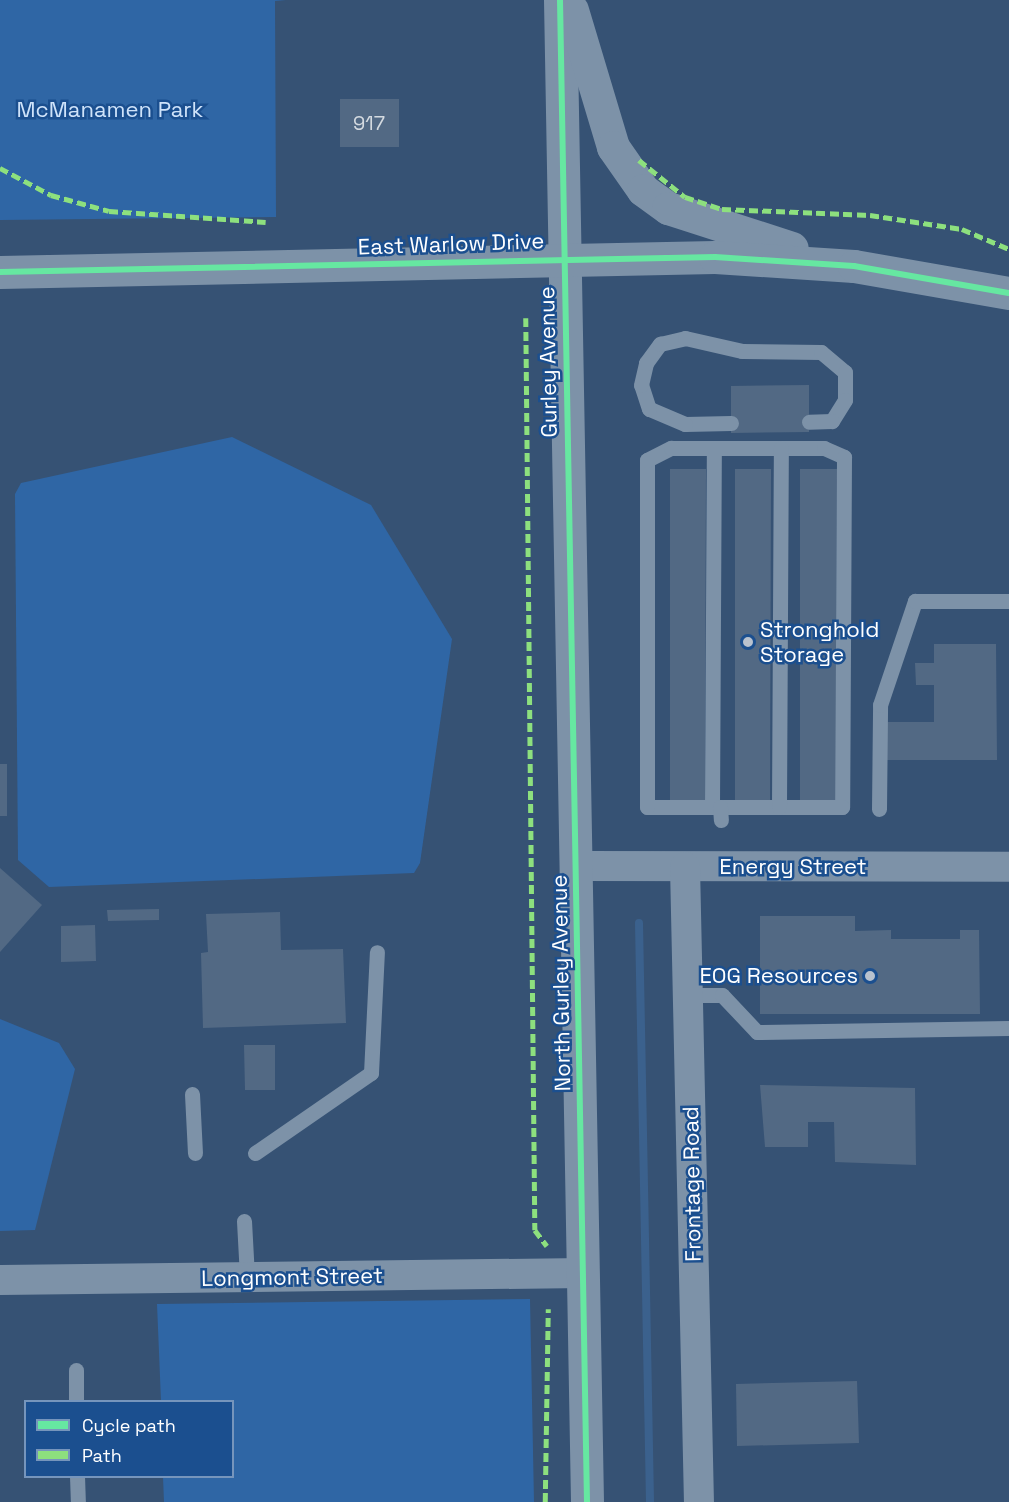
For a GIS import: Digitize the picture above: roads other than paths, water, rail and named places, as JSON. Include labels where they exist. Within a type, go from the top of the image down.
[{"type":"street","points":[[561,0],[564,258]]},
{"type":"street","points":[[568,0],[613,147],[643,190],[668,208],[730,231],[854,266]]},
{"type":"street","name":"East Warlow Drive","points":[[0,272],[564,258],[715,257],[854,266],[1009,293]]},
{"type":"street","name":"Gurley Avenue","points":[[564,258],[569,464]]},
{"type":"street","name":"North Gurley Avenue","points":[[569,464],[587,1502]]},
{"type":"street","name":"Energy Street","points":[[577,866],[1009,867]]},
{"type":"street","name":"Frontage Road","points":[[685,867],[699,1502]]},
{"type":"street","name":"Longmont Street","points":[[0,1280],[584,1273]]},
{"type":"lane","points":[[731,423],[685,424],[649,409],[641,385],[646,363],[660,344],[685,338],[742,351],[821,352],[845,372],[845,400],[832,421],[809,422]]},
{"type":"lane","points":[[670,448],[781,448],[824,448],[844,457],[842,807],[779,807],[718,811],[647,807],[647,460],[670,448]]},
{"type":"lane","points":[[714,448],[718,811]]},
{"type":"lane","points":[[779,807],[781,448]]},
{"type":"lane","points":[[879,809],[880,705],[915,601],[1009,601]]},
{"type":"lane","points":[[255,1153],[371,1072],[377,952]]},
{"type":"lane","points":[[687,996],[722,996],[757,1032],[1009,1028]]},
{"type":"lane","points":[[192,1094],[195,1153]]},
{"type":"lane","points":[[244,1221],[247,1277]]},
{"type":"lane","points":[[76,1370],[76,1400]]},
{"type":"lane","points":[[78,1478],[78,1502]]},
{"type":"waterway","points":[[639,923],[650,1502]]},
{"type":"place","name":"Stronghold Storage","points":[[748,642]]},
{"type":"place","name":"EOG Resources","points":[[870,976]]},
{"type":"park label","name":"McManamen Park","points":[[110,110]]}]
